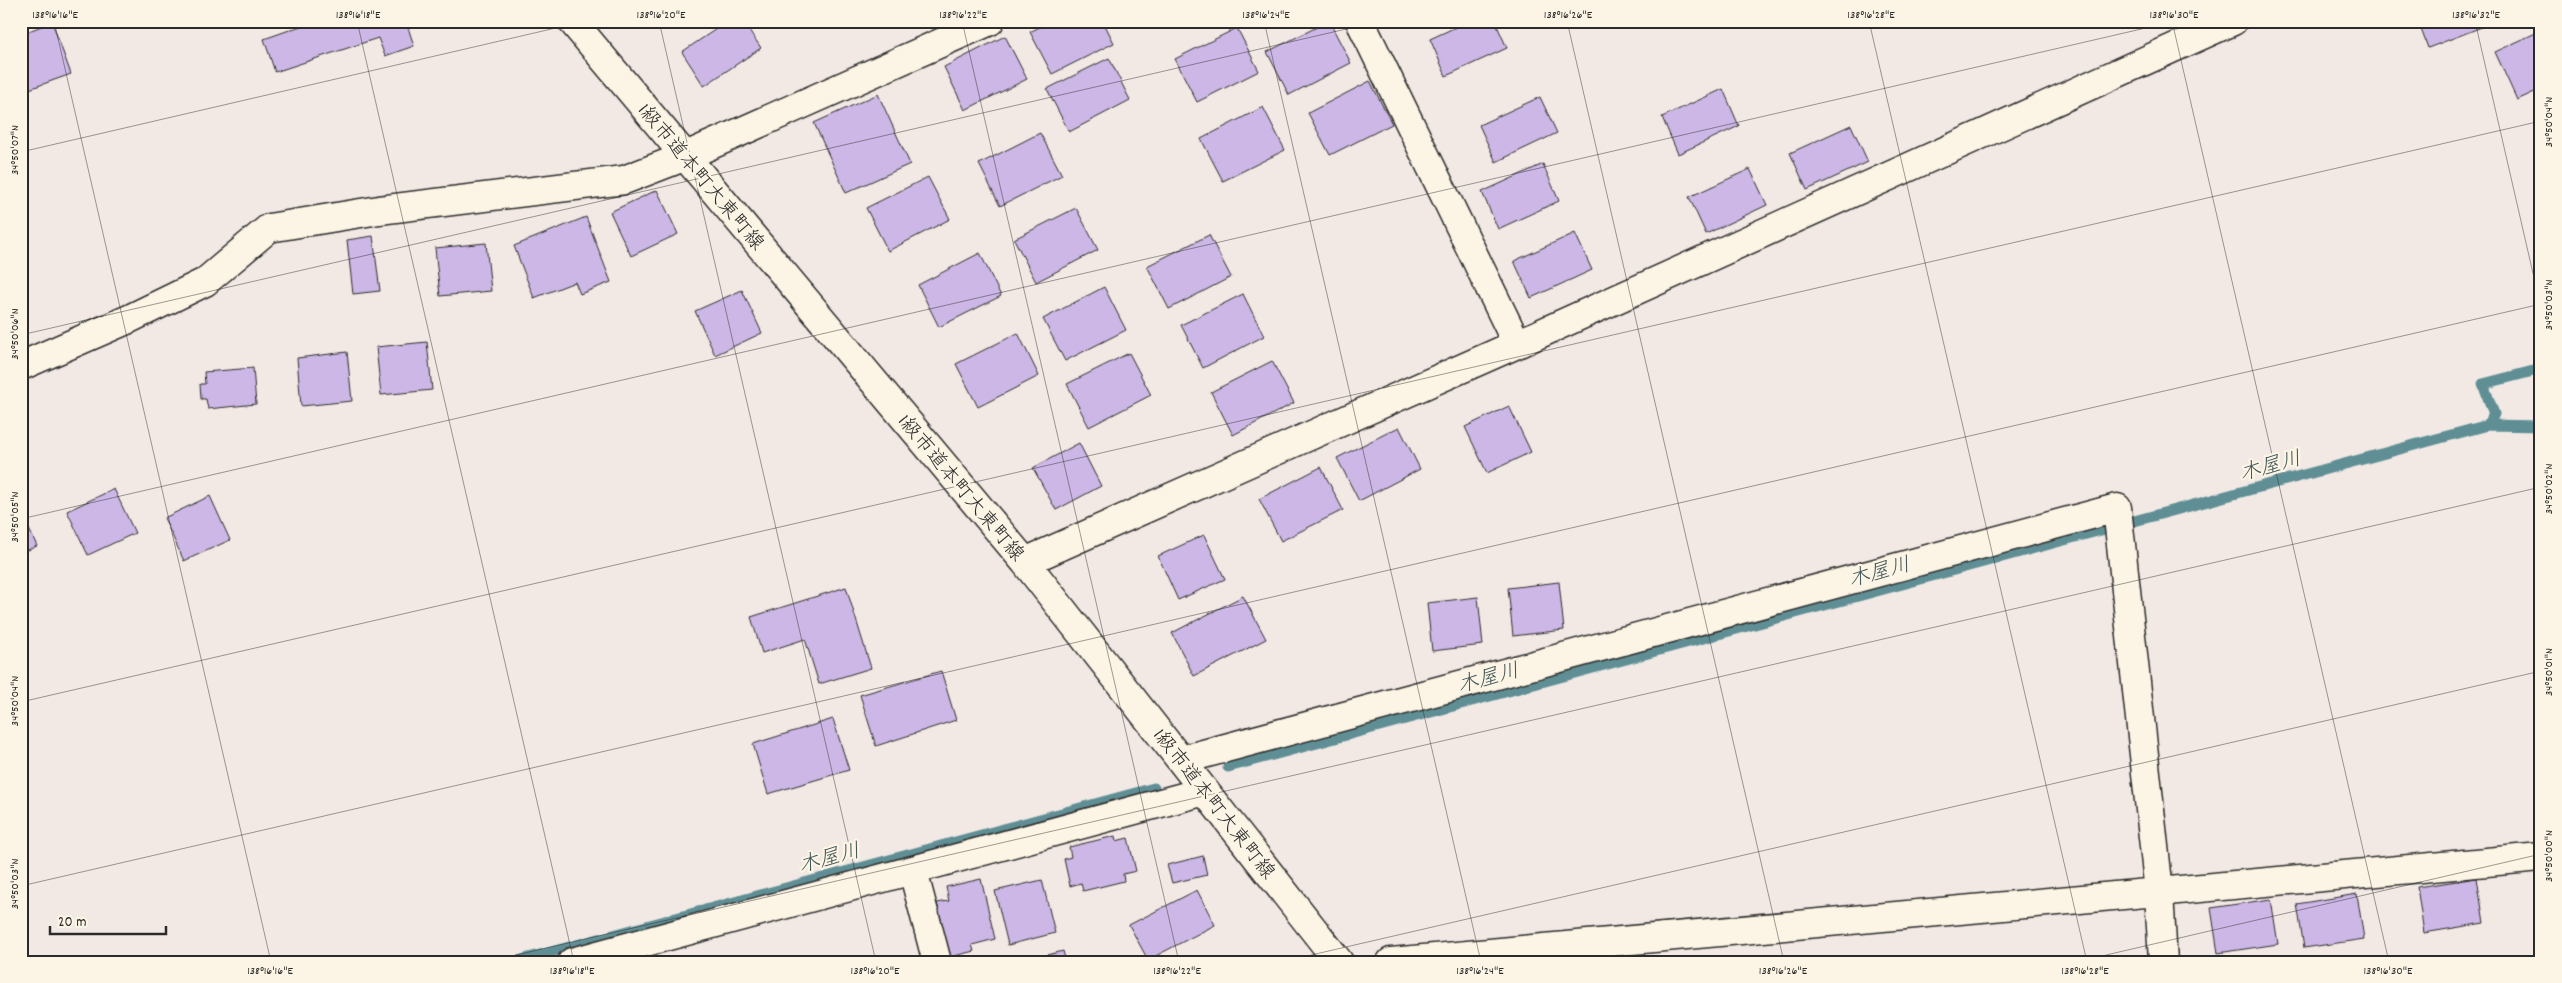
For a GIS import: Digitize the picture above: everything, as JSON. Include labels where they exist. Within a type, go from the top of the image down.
[{"type":"street","name":"1級市道本町大東町線","points":[[572,21],[1025,562],[1340,962]]},
{"type":"street","points":[[21,366],[129,319],[205,282],[269,228],[379,210],[624,180],[686,156],[990,21]]},
{"type":"street","points":[[1360,21],[1517,344]]},
{"type":"street","points":[[1025,562],[1517,344],[2233,21]]},
{"type":"street","points":[[1181,760],[2117,508],[2158,892],[2163,962]]},
{"type":"street","points":[[572,962],[1205,790]]},
{"type":"street","points":[[1391,962],[2541,857]]},
{"type":"street","points":[[913,870],[937,962]]},
{"type":"building","points":[[315,21],[406,21],[414,46],[385,56],[378,38],[275,72],[264,39]]},
{"type":"building","points":[[728,21],[743,21],[761,48],[704,86],[682,52]]},
{"type":"building","points":[[1051,21],[1103,21],[1114,43],[1052,74],[1030,32]]},
{"type":"building","points":[[1153,21],[1167,21],[1156,27]]},
{"type":"building","points":[[1329,21],[1351,63],[1289,95],[1267,52]]},
{"type":"building","points":[[1469,21],[1495,21],[1507,48],[1446,76],[1430,39]]},
{"type":"building","points":[[2418,21],[2497,21],[2428,48]]},
{"type":"building","points":[[52,22],[71,74],[21,92],[21,34]]},
{"type":"building","points":[[1237,28],[1259,71],[1197,102],[1175,59]]},
{"type":"building","points":[[2540,31],[2541,89],[2517,100],[2495,52]]},
{"type":"building","points":[[1005,36],[1027,79],[965,110],[944,67]]},
{"type":"building","points":[[1109,58],[1130,100],[1069,132],[1047,89]]},
{"type":"building","points":[[1370,81],[1392,124],[1330,155],[1308,113]]},
{"type":"building","points":[[1723,89],[1739,126],[1678,154],[1662,117]]},
{"type":"building","points":[[878,94],[910,164],[846,193],[814,123]]},
{"type":"building","points":[[1540,97],[1557,133],[1496,162],[1479,125]]},
{"type":"building","points":[[1263,107],[1285,150],[1223,181],[1201,139]]},
{"type":"building","points":[[1851,125],[1868,162],[1807,190],[1790,153]]},
{"type":"building","points":[[1040,133],[1062,175],[1000,206],[979,164]]},
{"type":"building","points":[[1543,164],[1559,201],[1498,229],[1482,192]]},
{"type":"building","points":[[1750,169],[1767,205],[1706,234],[1689,197]]},
{"type":"building","points":[[928,177],[950,219],[888,251],[866,208]]},
{"type":"building","points":[[657,190],[678,234],[631,256],[610,212]]},
{"type":"building","points":[[1076,208],[1098,250],[1036,282],[1014,239]]},
{"type":"building","points":[[586,217],[611,282],[580,294],[575,282],[534,298],[514,246]]},
{"type":"building","points":[[1575,233],[1592,270],[1531,298],[1514,261]]},
{"type":"building","points":[[1209,235],[1231,277],[1169,309],[1147,266]]},
{"type":"building","points":[[373,236],[380,291],[353,294],[347,240]]},
{"type":"building","points":[[486,243],[491,291],[440,296],[435,248]]},
{"type":"building","points":[[980,253],[1001,296],[939,327],[918,285]]},
{"type":"building","points":[[1104,287],[1126,330],[1065,361],[1043,319]]},
{"type":"building","points":[[742,290],[762,333],[715,355],[695,311]]},
{"type":"building","points":[[1243,294],[1264,336],[1203,368],[1181,325]]},
{"type":"building","points":[[1018,333],[1039,376],[978,407],[956,364]]},
{"type":"building","points":[[427,342],[432,390],[381,395],[376,347]]},
{"type":"building","points":[[347,352],[352,401],[301,406],[297,358]]},
{"type":"building","points":[[1129,353],[1151,395],[1089,427],[1067,384]]},
{"type":"building","points":[[1272,361],[1294,403],[1233,435],[1211,392]]},
{"type":"building","points":[[253,368],[256,404],[208,409],[206,399],[201,399],[200,384],[205,384],[204,372]]},
{"type":"building","points":[[1509,406],[1531,452],[1487,473],[1465,427]]},
{"type":"building","points":[[1399,427],[1420,469],[1359,501],[1337,458]]},
{"type":"building","points":[[1079,443],[1101,486],[1056,510],[1033,468]]},
{"type":"building","points":[[1321,467],[1343,510],[1281,541],[1259,499]]},
{"type":"building","points":[[114,489],[135,533],[88,555],[67,511]]},
{"type":"building","points":[[210,496],[230,540],[184,561],[164,518]]},
{"type":"building","points":[[21,512],[37,546],[21,553]]},
{"type":"building","points":[[1204,535],[1225,579],[1178,600],[1158,556]]},
{"type":"building","points":[[1559,582],[1564,630],[1513,636],[1508,588]]},
{"type":"building","points":[[846,587],[871,668],[819,684],[805,639],[762,653],[751,617]]},
{"type":"building","points":[[1243,596],[1266,639],[1194,676],[1172,633]]},
{"type":"building","points":[[1478,597],[1483,645],[1432,651],[1427,603]]},
{"type":"building","points":[[941,671],[956,720],[876,746],[860,695]]},
{"type":"building","points":[[833,719],[849,770],[768,794],[753,744]]},
{"type":"building","points":[[1115,836],[1116,841],[1128,838],[1136,871],[1123,874],[1124,881],[1083,891],[1081,883],[1070,886],[1064,859],[1071,857],[1069,847]]},
{"type":"building","points":[[1203,856],[1207,875],[1172,883],[1167,865]]},
{"type":"building","points":[[2477,878],[2484,923],[2424,933],[2417,887]]},
{"type":"building","points":[[981,879],[995,939],[972,945],[974,951],[950,957],[937,903],[949,901],[946,887]]},
{"type":"building","points":[[1042,880],[1055,933],[1008,945],[995,891]]},
{"type":"building","points":[[1197,890],[1215,925],[1148,960],[1129,925]]},
{"type":"building","points":[[2357,894],[2364,939],[2304,948],[2297,904]]},
{"type":"building","points":[[2271,899],[2278,944],[2218,953],[2211,908]]},
{"type":"building","points":[[1063,951],[1066,962],[1041,962],[1040,957]]},
{"type":"waterway","points":[[2488,425],[2494,414],[2483,384],[2541,369]]},
{"type":"waterway","name":"木屋川","points":[[1228,767],[2488,425],[2541,426]]},
{"type":"waterway","name":"木屋川","points":[[514,962],[1154,788]]}]
